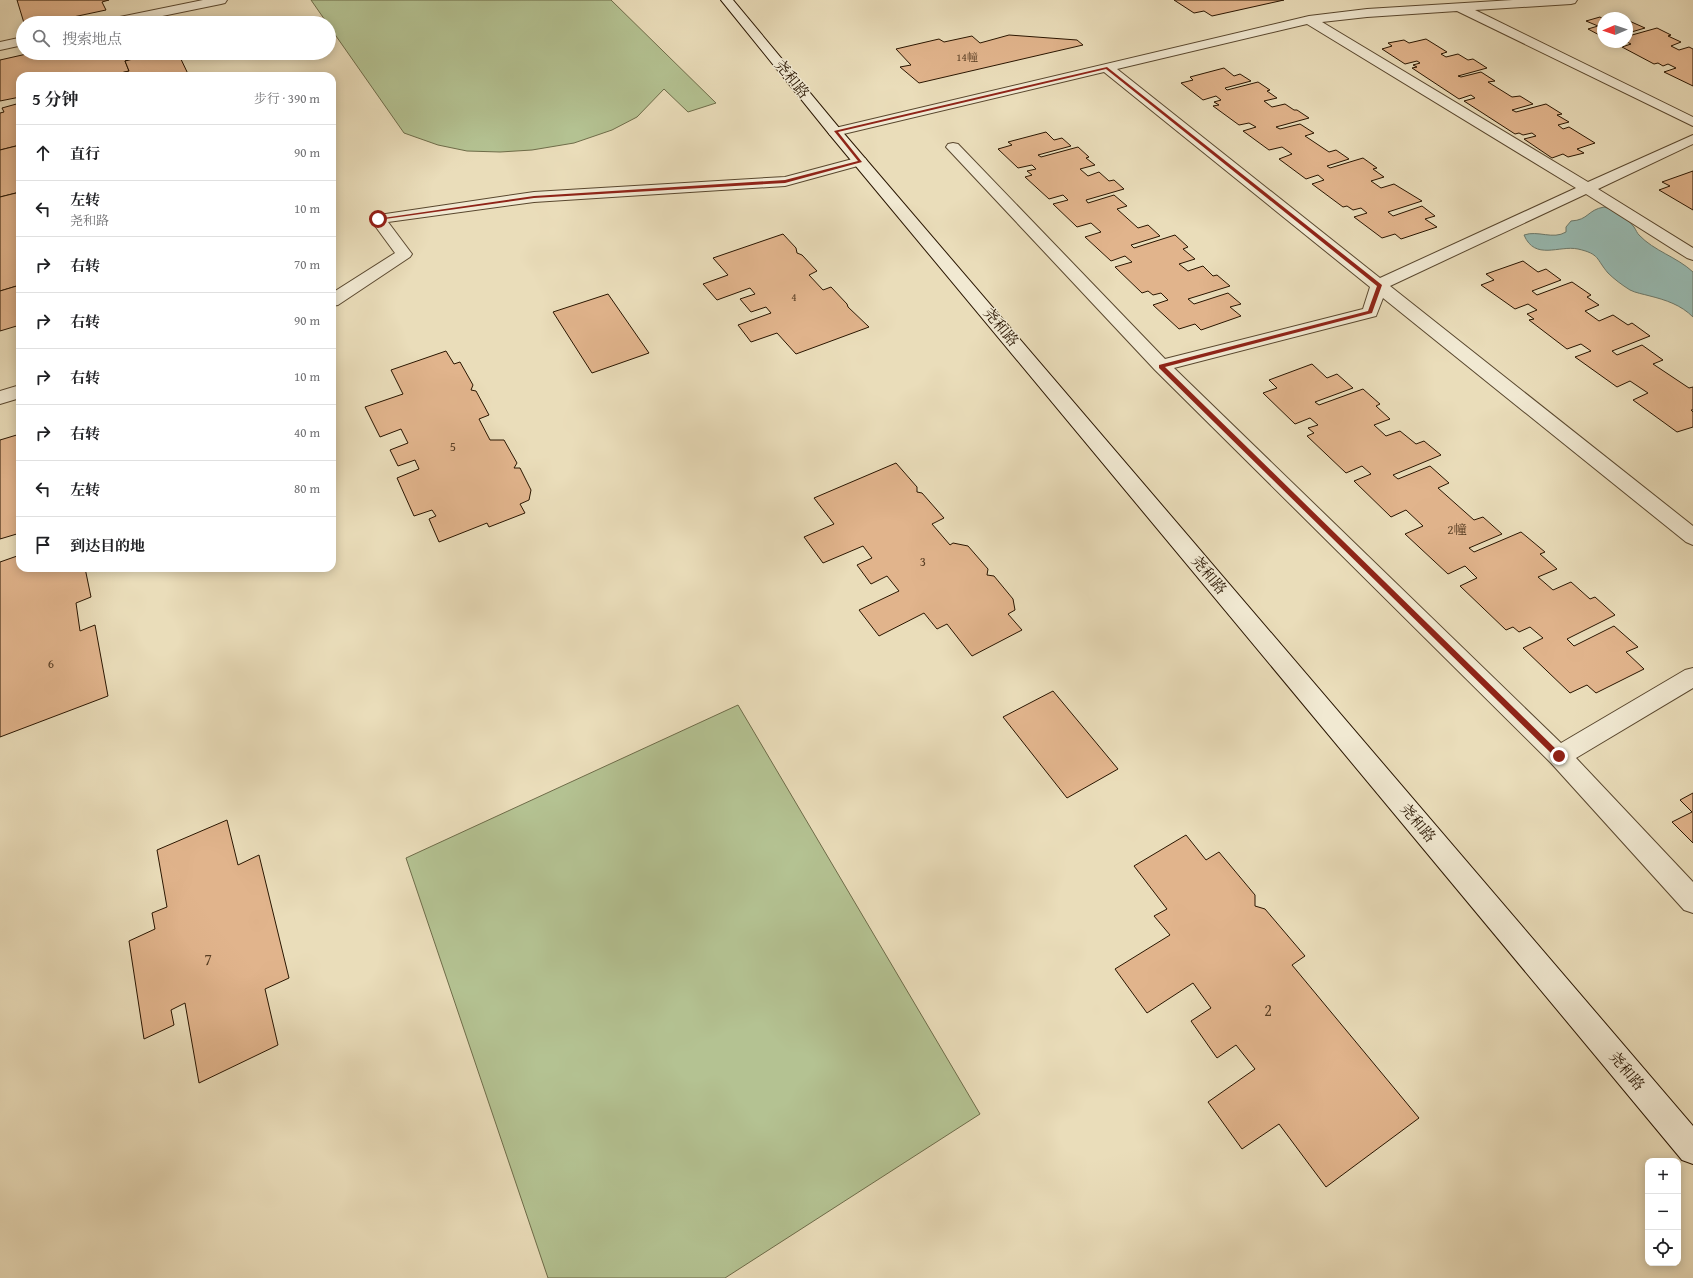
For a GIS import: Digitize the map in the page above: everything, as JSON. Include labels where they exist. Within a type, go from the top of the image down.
[{"type":"main road","points":[[144,16],[221,0]]},
{"type":"main road","name":"尧和路","points":[[728,0],[835,132],[1693,1149]]},
{"type":"main road","points":[[835,132],[1309,20],[1367,14],[1571,0]]},
{"type":"main road","points":[[1460,8],[1693,122]]},
{"type":"main road","points":[[1309,20],[1587,188],[1693,255]]},
{"type":"main road","points":[[0,46],[16,43]]},
{"type":"main road","points":[[1107,68],[1693,537]]},
{"type":"main road","points":[[1161,366],[1370,312],[1379,285],[1693,138]]},
{"type":"main road","points":[[953,147],[1161,366],[1559,756],[1693,901]]},
{"type":"main road","points":[[336,298],[404,254],[378,219],[534,197],[785,181],[860,161]]},
{"type":"main road","points":[[0,398],[16,392]]},
{"type":"main road","points":[[1559,756],[1693,677]]},
{"type":"green space","points":[[311,0],[611,0],[716,103],[688,112],[664,89],[637,117],[612,130],[574,143],[532,150],[500,152],[467,151],[438,145],[404,133],[336,36],[336,16],[322,16]]},
{"type":"green space","points":[[738,705],[980,1114],[725,1278],[548,1278],[406,858]]},
{"type":"water","points":[[1604,207],[1621,215],[1634,227],[1645,241],[1680,262],[1693,272],[1693,317],[1683,309],[1662,299],[1630,290],[1610,275],[1597,258],[1590,253],[1571,248],[1541,250],[1534,248],[1524,235],[1561,234],[1566,232],[1566,227],[1571,221],[1581,219],[1594,210]]},
{"type":"building","points":[[17,0],[109,0],[102,2],[106,10],[78,16],[22,16]]},
{"type":"building","points":[[1174,0],[1284,0],[1212,16],[1204,11],[1194,13]]},
{"type":"building","points":[[1597,18],[1597,26],[1586,21]]},
{"type":"building","points":[[1633,23],[1645,28],[1633,32]]},
{"type":"building","points":[[1597,26],[1597,34],[1588,29]]},
{"type":"building","points":[[1657,28],[1671,35],[1668,36],[1681,42],[1671,46],[1679,50],[1689,47],[1693,49],[1693,86],[1664,72],[1676,68],[1668,64],[1663,66],[1658,63],[1654,64],[1624,48],[1633,48],[1633,35]]},
{"type":"building","points":[[1009,35],[1077,40],[1083,45],[919,83],[900,67],[911,65],[896,49],[939,39],[944,42],[972,36],[980,43]]},
{"type":"building","points":[[1426,39],[1447,52],[1441,54],[1446,57],[1458,54],[1468,60],[1473,59],[1487,68],[1458,76],[1461,77],[1481,72],[1495,81],[1488,82],[1512,97],[1520,96],[1533,104],[1512,110],[1516,112],[1546,104],[1562,114],[1557,115],[1569,122],[1558,125],[1563,129],[1569,127],[1595,143],[1577,149],[1584,153],[1568,157],[1563,154],[1552,158],[1524,139],[1536,136],[1532,133],[1523,135],[1519,133],[1515,134],[1464,101],[1475,98],[1471,95],[1459,99],[1412,68],[1417,67],[1413,65],[1420,63],[1417,61],[1405,64],[1382,49],[1392,46],[1388,43],[1404,40],[1409,43]]},
{"type":"building","points":[[16,56],[16,60],[129,60],[125,61],[129,71],[16,72],[16,98],[0,101],[0,60]]},
{"type":"building","points":[[181,60],[187,72],[125,72],[129,71],[125,61]]},
{"type":"building","points":[[1224,68],[1234,76],[1240,74],[1251,81],[1225,88],[1227,90],[1258,82],[1270,90],[1267,91],[1277,98],[1264,101],[1272,107],[1285,104],[1309,118],[1276,127],[1280,129],[1300,124],[1314,133],[1305,136],[1329,152],[1336,150],[1349,159],[1327,166],[1330,168],[1363,158],[1377,168],[1373,169],[1384,177],[1371,181],[1381,188],[1394,184],[1422,201],[1388,212],[1393,216],[1422,206],[1435,216],[1425,219],[1437,227],[1401,239],[1395,234],[1382,238],[1354,217],[1367,213],[1361,208],[1353,210],[1347,206],[1343,207],[1312,184],[1324,180],[1318,175],[1306,179],[1279,159],[1292,154],[1282,147],[1269,150],[1243,131],[1256,127],[1249,123],[1239,125],[1213,106],[1219,105],[1214,102],[1221,100],[1216,96],[1203,100],[1181,83],[1193,80],[1190,77]]},
{"type":"building","points":[[16,104],[16,146],[0,150],[0,113],[4,112],[2,108]]},
{"type":"building","points":[[1046,132],[1054,140],[1062,138],[1071,146],[1038,155],[1041,157],[1078,147],[1089,157],[1086,158],[1095,165],[1080,169],[1088,176],[1099,172],[1109,181],[1114,180],[1124,189],[1086,200],[1088,203],[1114,195],[1127,206],[1117,209],[1138,228],[1148,225],[1160,236],[1131,245],[1134,248],[1175,235],[1188,247],[1183,249],[1195,259],[1179,264],[1188,271],[1203,266],[1213,276],[1217,275],[1230,286],[1188,299],[1194,304],[1228,293],[1241,304],[1230,307],[1241,316],[1201,330],[1195,324],[1179,329],[1153,305],[1168,300],[1161,293],[1153,295],[1148,291],[1142,293],[1115,267],[1132,262],[1125,256],[1111,261],[1085,237],[1101,232],[1091,223],[1077,227],[1053,204],[1068,200],[1063,195],[1049,199],[1025,177],[1032,175],[1027,171],[1036,169],[1032,165],[1018,168],[998,149],[1012,145],[1008,142]]},
{"type":"building","points":[[16,146],[16,193],[0,197],[0,150]]},
{"type":"building","points":[[1693,171],[1693,210],[1659,190],[1670,186],[1662,182]]},
{"type":"building","points":[[16,193],[16,286],[0,291],[0,197]]},
{"type":"building","points":[[783,234],[796,248],[797,253],[802,255],[817,271],[809,275],[823,290],[831,287],[848,307],[869,327],[796,354],[777,333],[751,342],[738,325],[771,313],[766,307],[751,312],[740,299],[755,294],[750,288],[717,300],[703,284],[728,275],[713,258]]},
{"type":"building","points":[[1523,261],[1538,272],[1546,269],[1561,280],[1532,291],[1537,295],[1572,282],[1591,295],[1587,297],[1599,305],[1585,311],[1599,321],[1613,315],[1628,325],[1632,323],[1650,336],[1612,351],[1617,355],[1642,345],[1663,360],[1653,364],[1689,388],[1693,387],[1693,410],[1691,410],[1693,412],[1693,427],[1677,432],[1633,400],[1648,393],[1630,381],[1617,387],[1575,357],[1591,351],[1581,344],[1567,349],[1529,320],[1534,319],[1527,314],[1537,310],[1528,304],[1515,309],[1481,285],[1494,280],[1486,274]]},
{"type":"building","points":[[16,286],[16,326],[0,331],[0,291]]},
{"type":"building","points":[[608,294],[649,353],[592,373],[553,312]]},
{"type":"building","points":[[446,351],[454,364],[460,362],[473,385],[471,390],[476,391],[489,415],[479,419],[490,440],[504,440],[517,463],[514,468],[520,468],[531,490],[529,500],[520,504],[525,513],[489,527],[487,523],[439,542],[429,519],[436,516],[432,510],[414,516],[397,478],[419,469],[415,460],[398,466],[390,450],[408,443],[401,429],[380,437],[365,407],[403,394],[391,370]]},
{"type":"building","points":[[1312,364],[1327,378],[1337,374],[1353,388],[1315,402],[1319,405],[1363,389],[1380,404],[1376,406],[1390,419],[1374,425],[1386,436],[1400,431],[1416,444],[1424,441],[1441,455],[1393,475],[1398,479],[1430,466],[1449,483],[1438,488],[1474,520],[1483,517],[1502,534],[1469,548],[1474,552],[1521,532],[1545,552],[1540,554],[1557,569],[1538,577],[1553,590],[1571,582],[1590,599],[1595,597],[1615,615],[1567,639],[1574,646],[1614,626],[1638,647],[1626,652],[1644,669],[1596,693],[1587,685],[1570,693],[1523,648],[1543,638],[1530,627],[1519,632],[1513,627],[1506,630],[1460,586],[1477,578],[1465,566],[1448,574],[1405,534],[1423,526],[1406,510],[1391,517],[1354,481],[1371,474],[1362,466],[1346,473],[1307,436],[1314,433],[1308,428],[1318,425],[1310,418],[1295,424],[1263,393],[1277,388],[1269,380]]},
{"type":"building","points":[[16,435],[16,534],[0,539],[0,440]]},
{"type":"building","points":[[896,463],[917,487],[917,492],[922,493],[944,518],[932,524],[950,545],[953,543],[968,546],[988,569],[987,575],[994,576],[1013,599],[1015,610],[1008,614],[1022,630],[972,656],[947,624],[937,629],[924,613],[879,636],[859,610],[899,591],[887,576],[871,584],[857,565],[872,558],[863,546],[823,563],[804,537],[834,524],[814,498]]},
{"type":"building","points":[[16,556],[16,572],[86,572],[91,597],[76,603],[80,631],[95,625],[108,696],[0,737],[0,562]]},
{"type":"building","points":[[1053,691],[1118,769],[1067,798],[1003,717]]},
{"type":"building","points":[[1693,793],[1693,843],[1672,822],[1692,812],[1680,800]]},
{"type":"building","points":[[227,820],[238,865],[259,855],[289,978],[265,989],[278,1045],[199,1083],[185,1003],[171,1010],[174,1025],[144,1039],[129,941],[155,929],[152,913],[167,907],[157,850]]},
{"type":"building","points":[[1186,835],[1206,860],[1219,852],[1255,895],[1255,906],[1265,909],[1305,956],[1292,965],[1419,1118],[1326,1187],[1279,1124],[1242,1149],[1208,1102],[1255,1069],[1236,1045],[1217,1058],[1191,1021],[1211,1008],[1193,983],[1147,1013],[1115,969],[1170,935],[1154,916],[1167,909],[1134,866]]},
{"type":"route","points":[[378,219],[534,197],[785,181],[860,161],[835,132],[1107,68],[1379,285],[1370,312],[1161,366],[1559,756]]}]
